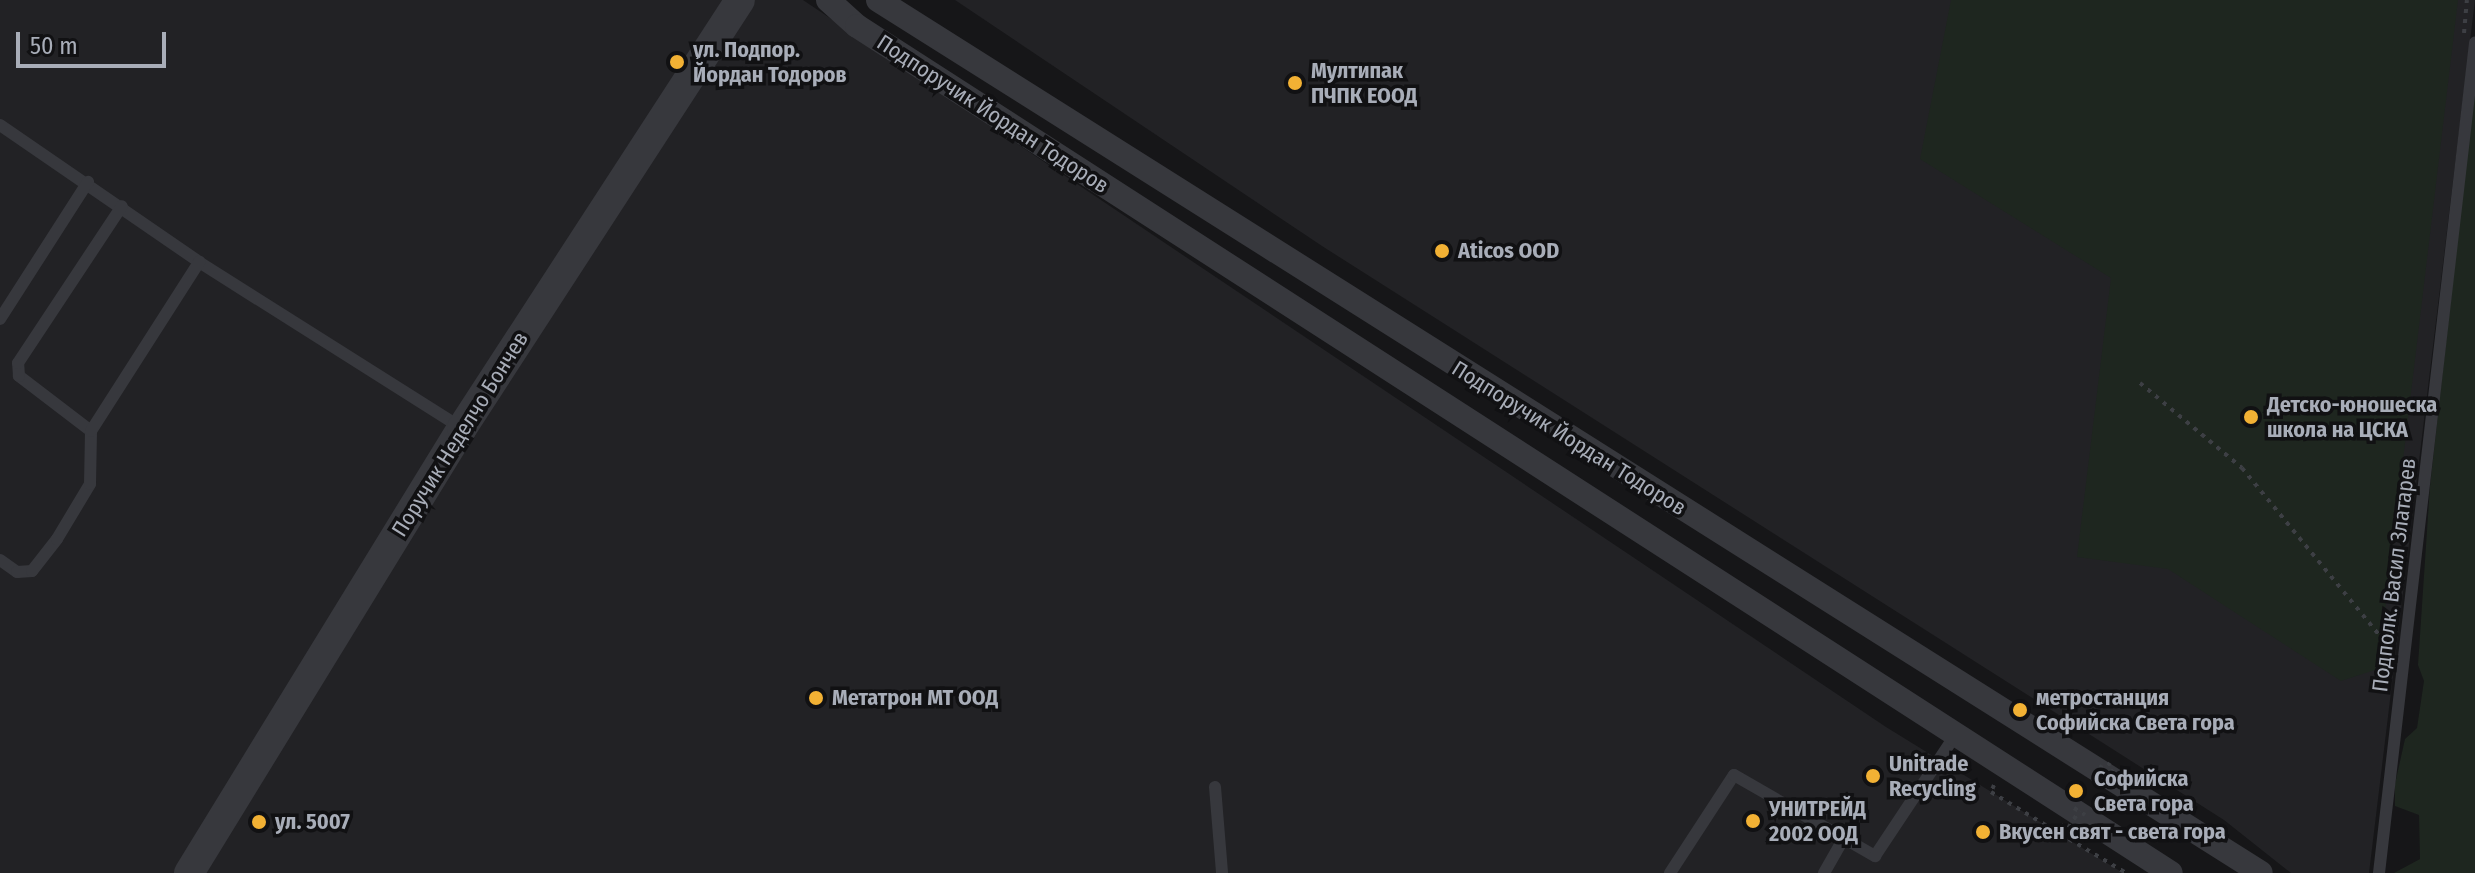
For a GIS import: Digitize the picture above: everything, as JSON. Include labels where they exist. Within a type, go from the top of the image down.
[{"type":"street","name":"Поручик Неделчо Бончев","points":[[189,873],[462,428],[740,0]]},
{"type":"street","name":"Подпоручик Йордан Тодоров","points":[[828,0],[857,26],[2171,873]]},
{"type":"street","name":"Подпоручик Йордан Тодоров","points":[[878,0],[2261,873]]},
{"type":"lane","name":"Подполк. Васил Златарев","points":[[2379,873],[2475,43]]},
{"type":"lane","points":[[0,125],[88,182],[199,262],[462,428]]},
{"type":"lane","points":[[0,319],[88,182]]},
{"type":"lane","points":[[91,431],[19,376],[18,363],[122,206]]},
{"type":"lane","points":[[0,560],[17,572],[32,571],[44,556],[90,484],[91,431],[199,262]]},
{"type":"lane","points":[[1670,873],[1734,775],[1875,856],[1956,734]]},
{"type":"lane","points":[[1215,787],[1222,873]]},
{"type":"lane","points":[[1824,873],[1844,838]]},
{"type":"path","points":[[2140,383],[2242,468],[2404,667]]},
{"type":"path","points":[[2092,779],[2100,784],[2105,770],[2112,765]]},
{"type":"path","points":[[2099,766],[2105,770]]},
{"type":"path","points":[[1991,792],[2057,832]]},
{"type":"path","points":[[2063,836],[2076,810],[2085,815]]},
{"type":"path","points":[[2061,825],[2073,833],[2069,839],[2126,873]]},
{"type":"shaded area","points":[[0,0],[803,0],[1886,727],[2123,873],[0,873]]},
{"type":"shaded area","points":[[955,0],[2475,0],[2369,873],[2291,873],[2224,820],[1322,246]]},
{"type":"shaded area","name":"Детско-юношеска школа на ЦСКА","points":[[1951,0],[2458,0],[2378,669],[2341,681],[2168,569],[2077,557],[2111,278],[1920,159]]},
{"type":"shaded area","points":[[2475,83],[2475,873],[2394,873],[2420,859],[2419,815],[2395,806],[2395,784],[2405,739],[2417,728],[2424,681],[2418,665],[2430,486]]},
{"type":"place","name":"ул. Подпор. Йордан Тодоров","points":[[677,62]]},
{"type":"place","name":"Мултипак ПЧПК ЕООД","points":[[1295,83]]},
{"type":"place","name":"Aticos OOD","points":[[1442,251]]},
{"type":"place","name":"Детско-юношеска школа на ЦСКА","points":[[2251,417]]},
{"type":"place","name":"Метатрон МТ ООД","points":[[816,698]]},
{"type":"place","name":"метростанция Софийска Света гора","points":[[2020,710]]},
{"type":"place","name":"Unitrade Recycling","points":[[1873,776]]},
{"type":"place","name":"Софийска Света гора","points":[[2076,791]]},
{"type":"place","name":"УНИТРЕЙД 2002 ООД","points":[[1753,821]]},
{"type":"place","name":"ул. 5007","points":[[259,822]]},
{"type":"place","name":"Вкусен свят - света гора","points":[[1983,832]]}]
